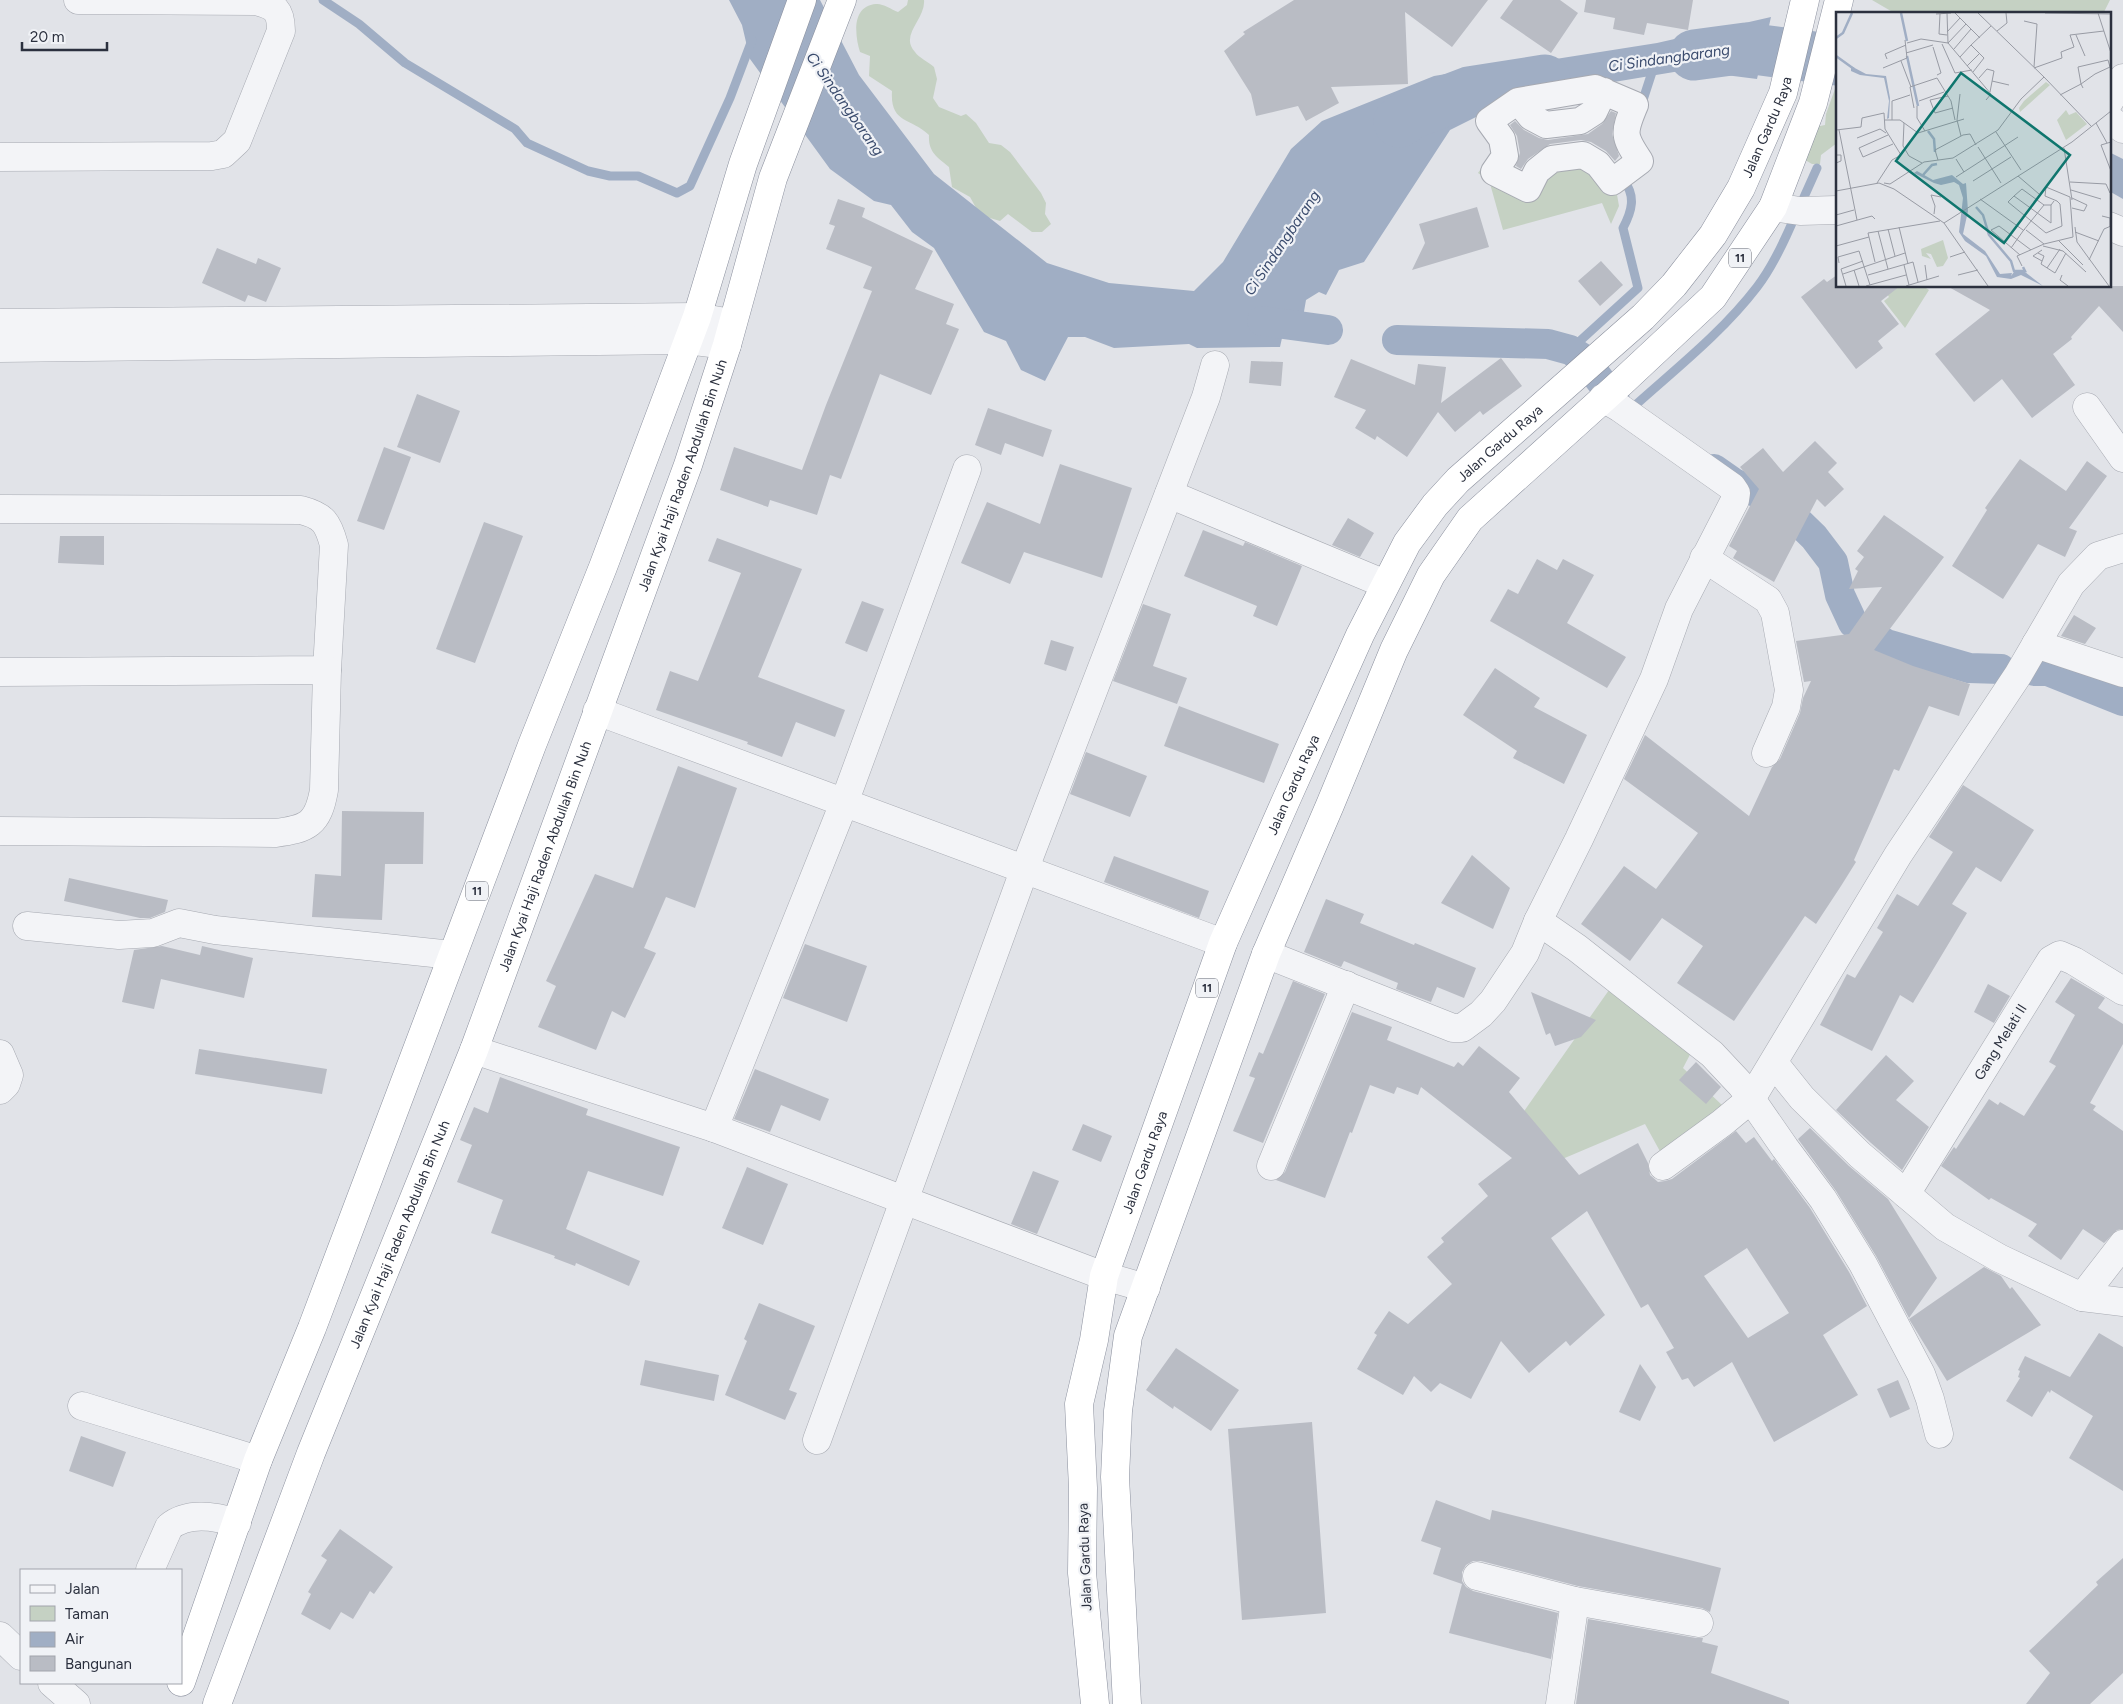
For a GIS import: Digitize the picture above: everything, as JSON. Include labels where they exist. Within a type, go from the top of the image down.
[{"type":"highway","name":"11","points":[[182,1679],[258,1460],[312,1328],[535,736],[603,568],[692,328],[743,164],[802,0]]},
{"type":"highway","name":"Jalan Kyai Haji Raden Abdullah Bin Nuh","points":[[218,1704],[311,1453],[474,1050],[688,465],[729,334],[773,178],[842,0]]},
{"type":"highway","name":"Jalan Gardu Raya","points":[[1095,1704],[1082,1573],[1083,1488],[1079,1404],[1094,1340],[1104,1276],[1223,943],[1360,635],[1408,543],[1435,505],[1458,480],[1607,351],[1643,317],[1674,285],[1713,235],[1741,188],[1783,93],[1805,0]]},
{"type":"highway","name":"11","points":[[1127,1704],[1115,1468],[1118,1410],[1128,1336],[1266,954],[1394,650],[1431,575],[1470,519],[1713,297],[1773,206],[1813,103],[1837,7]]},
{"type":"highway","points":[[743,164],[773,178]]},
{"type":"highway","points":[[1360,635],[1394,650]]},
{"type":"highway","name":"11","points":[[173,1704],[180,1684]]},
{"type":"street","points":[[0,157],[212,156],[223,154],[237,141],[281,31],[281,20],[270,4],[256,2],[78,0]]},
{"type":"street","points":[[1596,88],[1604,91],[1635,105],[1626,125],[1627,142],[1640,161],[1612,182],[1598,164],[1583,155],[1552,159],[1536,171],[1528,189],[1494,172],[1505,156],[1502,139],[1489,121],[1518,101],[1596,88]]},
{"type":"street","points":[[1518,101],[1531,118],[1538,123],[1546,125],[1588,119],[1594,112],[1604,91]]},
{"type":"street","points":[[2110,120],[2123,129]]},
{"type":"street","points":[[1773,206],[1800,211],[1836,210]]},
{"type":"street","points":[[2110,226],[2123,232]]},
{"type":"street","points":[[0,323],[692,328],[729,334]]},
{"type":"street","points":[[0,348],[692,328]]},
{"type":"street","points":[[817,1440],[854,1334],[1026,868],[1206,397],[1214,365]]},
{"type":"street","points":[[1266,954],[1444,1026],[1462,1028],[1481,1014],[1493,1001],[1525,953],[1538,921],[1579,839],[1654,679],[1679,609],[1704,558],[1731,511],[1736,493],[1732,487],[1620,408],[1610,392]]},
{"type":"street","points":[[2087,407],[2123,458]]},
{"type":"street","points":[[714,1128],[844,803],[967,469]]},
{"type":"street","points":[[1169,494],[1385,584]]},
{"type":"street","points":[[0,508],[301,510],[317,514],[330,527],[334,545],[327,670],[324,790],[320,810],[310,823],[292,831],[275,833],[0,831]]},
{"type":"street","points":[[1663,1166],[1722,1123],[1750,1099],[1898,855],[2018,675],[2064,595],[2080,574],[2098,556],[2123,548]]},
{"type":"street","points":[[1704,558],[1768,600],[1775,612],[1789,690],[1786,707],[1766,753]]},
{"type":"street","points":[[2036,644],[2123,673]]},
{"type":"street","points":[[0,672],[327,670]]},
{"type":"street","points":[[597,711],[844,803],[1026,868],[1223,943]]},
{"type":"street","points":[[1538,921],[1577,948],[1712,1054],[1731,1073],[1823,1199],[1863,1264],[1921,1374],[1939,1434]]},
{"type":"street","points":[[27,926],[119,935],[153,934],[179,923],[215,930],[452,955]]},
{"type":"street","name":"Gang Melati II","points":[[1906,1194],[2051,960],[2060,955],[2074,961],[2123,991]]},
{"type":"street","points":[[1271,1166],[1346,986]]},
{"type":"street","points":[[474,1050],[714,1128],[1104,1276],[1146,1288]]},
{"type":"street","points":[[0,1054],[9,1076],[6,1084],[0,1090]]},
{"type":"street","points":[[1774,1062],[1802,1098],[1860,1155],[1945,1227],[1999,1258],[2082,1296],[2123,1302]]},
{"type":"street","points":[[2082,1296],[2123,1244]]},
{"type":"street","points":[[82,1406],[258,1460]]},
{"type":"street","points":[[150,1569],[169,1527],[175,1522],[190,1517],[218,1517],[237,1523]]},
{"type":"street","points":[[1477,1576],[1575,1601],[1699,1623]]},
{"type":"street","points":[[1560,1704],[1575,1601]]},
{"type":"street","points":[[0,1636],[20,1655]]},
{"type":"street","points":[[53,1684],[76,1704]]},
{"type":"green space","points":[[908,0],[924,0],[924,7],[910,39],[911,46],[917,54],[934,67],[937,79],[933,98],[939,107],[961,116],[966,114],[976,123],[989,143],[1001,145],[1010,152],[1041,193],[1046,203],[1045,214],[1051,224],[1042,232],[1032,232],[1008,214],[1000,221],[980,215],[970,197],[952,187],[949,167],[932,150],[929,135],[898,115],[892,102],[892,91],[869,76],[870,56],[860,52],[856,30],[862,10],[868,6],[878,4],[898,12],[907,5]]},
{"type":"green space","points":[[1872,0],[2110,0],[2104,12],[1893,12]]},
{"type":"green space","points":[[1836,86],[1836,144],[1821,155],[1820,164],[1812,164],[1805,160],[1815,122],[1820,126],[1825,125],[1826,114]]},
{"type":"green space","points":[[1502,139],[1505,156],[1529,189],[1582,156],[1616,189],[1619,206],[1611,224],[1602,203],[1503,230],[1489,180],[1478,173]]},
{"type":"green space","points":[[1883,288],[1926,288],[1929,290],[1905,328],[1884,301],[1889,297]]},
{"type":"green space","points":[[1609,990],[1694,1047],[1683,1068],[1723,1106],[1662,1155],[1645,1124],[1560,1160],[1522,1114]]},
{"type":"water","points":[[729,0],[820,0],[859,75],[934,174],[1047,263],[1109,283],[1194,291],[1223,262],[1291,149],[1322,121],[1434,76],[1452,73],[1478,116],[1450,130],[1364,262],[1339,270],[1326,295],[1319,292],[1306,300],[1301,329],[1282,338],[1280,347],[1197,348],[1189,344],[1114,348],[1085,337],[1068,337],[1045,381],[1021,370],[1006,341],[984,332],[934,248],[912,232],[891,205],[874,201],[830,169],[750,59],[742,25]]},
{"type":"water","points":[[1771,17],[1757,79],[1686,70],[1482,104],[1466,73],[1657,43]]},
{"type":"water","points":[[2110,152],[2123,159],[2123,199],[2110,192]]},
{"type":"building","points":[[1294,0],[1488,0],[1452,47],[1405,12],[1408,84],[1331,87],[1339,103],[1306,121],[1298,106],[1256,116],[1251,94],[1224,51],[1245,34],[1243,32]]},
{"type":"building","points":[[1513,0],[1560,0],[1578,13],[1551,53],[1500,18]]},
{"type":"building","points":[[1586,0],[1693,0],[1688,30],[1647,23],[1644,35],[1613,29],[1615,18],[1584,12]]},
{"type":"building","points":[[1611,111],[1616,113],[1612,134],[1619,156],[1615,161],[1606,151],[1591,142],[1581,140],[1550,144],[1528,159],[1521,169],[1516,166],[1520,153],[1517,136],[1510,125],[1515,121],[1524,130],[1539,138],[1548,140],[1588,134],[1602,124]]},
{"type":"building","points":[[838,199],[865,208],[862,217],[933,251],[915,289],[954,304],[946,324],[959,329],[931,395],[880,374],[841,479],[830,475],[817,515],[770,500],[768,507],[720,490],[734,447],[802,470],[872,291],[863,288],[872,267],[826,249],[835,226],[829,224]]},
{"type":"building","points":[[1477,207],[1489,247],[1412,270],[1425,243],[1419,224]]},
{"type":"building","points":[[217,248],[256,264],[258,258],[281,268],[266,302],[248,295],[245,302],[202,283]]},
{"type":"building","points":[[1601,261],[1623,285],[1600,306],[1578,281]]},
{"type":"building","points":[[1836,276],[1836,288],[1897,288],[1881,301],[1899,324],[1878,341],[1883,348],[1856,369],[1801,297],[1824,279],[1827,282]]},
{"type":"building","points":[[2110,286],[2123,286],[2123,332],[2099,306],[2071,337],[2072,339],[2053,354],[2075,385],[2032,418],[2002,379],[1974,402],[1935,354],[1990,310],[1951,288],[2110,288]]},
{"type":"building","points":[[1501,358],[1522,386],[1483,415],[1480,411],[1455,432],[1438,412],[1407,457],[1377,436],[1375,440],[1355,428],[1366,410],[1334,397],[1351,359],[1415,385],[1418,364],[1446,367],[1441,403]]},
{"type":"building","points":[[1251,361],[1283,362],[1281,386],[1249,383]]},
{"type":"building","points":[[417,394],[460,411],[440,463],[397,447]]},
{"type":"building","points":[[988,408],[1052,430],[1043,457],[1005,443],[1001,455],[975,445]]},
{"type":"building","points":[[1815,441],[1837,463],[1828,472],[1844,489],[1825,507],[1817,499],[1774,582],[1733,558],[1737,551],[1729,546],[1759,489],[1740,467],[1763,448],[1783,472]]},
{"type":"building","points":[[384,447],[411,457],[384,530],[357,521]]},
{"type":"building","points":[[2020,459],[2066,491],[2087,461],[2107,476],[2069,528],[2077,531],[2065,557],[2038,544],[2003,599],[1952,566],[1987,510],[1985,508]]},
{"type":"building","points":[[1060,464],[1132,488],[1102,578],[1024,552],[1010,584],[961,563],[987,502],[1040,524]]},
{"type":"building","points":[[1884,515],[1944,557],[1874,650],[1913,666],[1970,684],[1959,716],[1929,706],[1899,771],[1894,769],[1854,860],[1856,862],[1816,924],[1805,916],[1734,1021],[1677,983],[1703,946],[1662,918],[1630,961],[1581,924],[1624,866],[1656,889],[1698,833],[1624,779],[1645,735],[1749,816],[1772,767],[1780,759],[1800,713],[1803,698],[1811,681],[1804,682],[1796,641],[1849,634],[1882,587],[1849,589],[1858,571],[1855,569],[1864,557],[1857,551]]},
{"type":"building","points":[[1348,518],[1374,533],[1360,557],[1332,545]]},
{"type":"building","points":[[484,522],[523,536],[475,663],[436,649]]},
{"type":"building","points":[[1203,530],[1243,546],[1245,542],[1302,566],[1277,626],[1253,616],[1257,606],[1184,576]]},
{"type":"building","points":[[60,536],[104,536],[104,565],[58,563]]},
{"type":"building","points":[[717,538],[802,569],[758,677],[845,710],[835,737],[796,722],[782,757],[747,744],[748,742],[656,710],[670,671],[698,681],[741,573],[708,561]]},
{"type":"building","points":[[1537,559],[1557,570],[1563,559],[1594,575],[1567,623],[1626,657],[1607,688],[1490,621],[1508,589],[1518,594]]},
{"type":"building","points":[[862,601],[884,609],[867,652],[845,643]]},
{"type":"building","points":[[1143,604],[1171,614],[1153,666],[1187,678],[1177,704],[1113,681]]},
{"type":"building","points":[[2074,615],[2096,628],[2085,644],[2061,636]]},
{"type":"building","points":[[1051,640],[1074,647],[1066,671],[1044,664]]},
{"type":"building","points":[[1495,668],[1540,698],[1534,707],[1587,735],[1564,784],[1513,758],[1517,751],[1463,715]]},
{"type":"building","points":[[1179,706],[1279,744],[1264,783],[1164,746]]},
{"type":"building","points":[[1086,752],[1147,776],[1130,817],[1070,794]]},
{"type":"building","points":[[678,766],[737,788],[695,908],[666,897],[644,948],[656,953],[625,1018],[612,1011],[596,1050],[538,1027],[556,986],[546,981],[595,874],[633,888]]},
{"type":"building","points":[[1963,785],[2034,830],[2001,882],[1976,867],[1952,904],[1967,913],[1913,1003],[1900,995],[1872,1051],[1820,1025],[1847,974],[1855,978],[1883,932],[1877,928],[1897,894],[1918,906],[1953,852],[1929,837]]},
{"type":"building","points":[[342,811],[424,812],[423,864],[385,864],[382,920],[312,917],[315,874],[341,876]]},
{"type":"building","points":[[1472,855],[1510,888],[1493,929],[1441,903]]},
{"type":"building","points":[[1114,856],[1209,891],[1199,918],[1104,882]]},
{"type":"building","points":[[69,878],[168,900],[165,912],[150,918],[140,918],[64,901]]},
{"type":"building","points":[[1326,899],[1364,914],[1360,923],[1476,968],[1464,998],[1437,987],[1431,1002],[1396,989],[1398,983],[1344,961],[1341,967],[1304,952]]},
{"type":"building","points":[[805,944],[867,966],[847,1022],[783,998]]},
{"type":"building","points":[[162,946],[200,955],[202,946],[253,958],[244,998],[161,979],[154,1009],[122,1002],[134,950]]},
{"type":"building","points":[[2071,978],[2105,998],[2098,1008],[2123,1024],[2123,1044],[2090,1103],[2096,1106],[2093,1110],[2123,1131],[2123,1229],[2117,1230],[2104,1243],[2083,1229],[2061,1260],[2028,1236],[2037,1224],[1991,1198],[1989,1200],[1941,1166],[1954,1147],[1956,1149],[1989,1099],[1998,1105],[2000,1102],[2024,1116],[2056,1066],[2049,1062],[2075,1015],[2055,1002]]},
{"type":"building","points":[[1293,981],[1325,994],[1263,1143],[1233,1131],[1255,1078],[1249,1076],[1259,1052],[1263,1054]]},
{"type":"building","points":[[1988,984],[2010,996],[1994,1023],[1974,1012]]},
{"type":"building","points":[[1531,992],[1596,1020],[1581,1037],[1555,1046],[1550,1033],[1546,1035]]},
{"type":"building","points":[[1352,1012],[1392,1027],[1387,1040],[1454,1067],[1458,1062],[1463,1066],[1479,1046],[1520,1078],[1509,1092],[1579,1175],[1638,1143],[1648,1163],[1650,1175],[1658,1182],[1665,1181],[1672,1179],[1736,1131],[1746,1143],[1754,1137],[1772,1161],[1774,1159],[1810,1208],[1849,1272],[1867,1306],[1823,1335],[1858,1395],[1774,1442],[1732,1362],[1694,1387],[1688,1378],[1682,1380],[1666,1352],[1674,1348],[1648,1304],[1641,1308],[1587,1211],[1551,1238],[1605,1315],[1570,1346],[1566,1341],[1529,1373],[1501,1341],[1471,1399],[1440,1383],[1431,1392],[1414,1376],[1403,1395],[1357,1369],[1377,1335],[1374,1333],[1389,1311],[1408,1324],[1452,1284],[1427,1257],[1444,1242],[1441,1238],[1488,1196],[1478,1184],[1512,1158],[1421,1087],[1418,1095],[1397,1087],[1394,1094],[1370,1085],[1325,1198],[1276,1180],[1285,1172]],"holes":[[[1747,1248],[1789,1313],[1748,1338],[1704,1276]]]},
{"type":"building","points":[[199,1049],[327,1069],[322,1094],[195,1074]]},
{"type":"building","points":[[1886,1055],[1914,1081],[1896,1100],[1929,1127],[1902,1170],[1836,1110]]},
{"type":"building","points":[[1696,1062],[1721,1087],[1706,1104],[1679,1080]]},
{"type":"building","points":[[755,1069],[829,1099],[820,1121],[781,1105],[770,1132],[734,1119]]},
{"type":"building","points":[[500,1077],[588,1109],[586,1115],[680,1147],[663,1196],[588,1171],[566,1229],[640,1261],[629,1286],[576,1263],[575,1266],[554,1258],[555,1256],[491,1233],[503,1200],[457,1182],[472,1145],[460,1140],[474,1107],[488,1113]]},
{"type":"building","points":[[1083,1124],[1112,1136],[1101,1162],[1072,1150]]},
{"type":"building","points":[[1810,1128],[1849,1166],[1888,1199],[1937,1278],[1909,1318],[1876,1256],[1836,1191],[1798,1139]]},
{"type":"building","points":[[747,1167],[788,1184],[763,1245],[722,1228]]},
{"type":"building","points":[[1033,1171],[1059,1181],[1037,1234],[1011,1224]]},
{"type":"building","points":[[1984,1267],[2001,1276],[2010,1289],[2012,1287],[2041,1325],[1947,1381],[1909,1319]]},
{"type":"building","points":[[759,1303],[815,1326],[789,1390],[797,1393],[785,1420],[725,1395],[747,1341],[744,1339]]},
{"type":"building","points":[[2099,1333],[2123,1347],[2123,1491],[2069,1458],[2093,1416],[2051,1390],[2050,1393],[2048,1391],[2032,1417],[2006,1401],[2020,1378],[2018,1377],[2020,1371],[2018,1370],[2025,1356],[2070,1377]]},
{"type":"building","points":[[1176,1348],[1239,1390],[1211,1431],[1174,1406],[1173,1409],[1146,1390]]},
{"type":"building","points":[[645,1360],[719,1375],[714,1401],[640,1385]]},
{"type":"building","points":[[1640,1364],[1656,1387],[1640,1421],[1619,1412]]},
{"type":"building","points":[[1898,1380],[1910,1409],[1890,1418],[1877,1389]]},
{"type":"building","points":[[1312,1422],[1326,1613],[1242,1620],[1228,1429]]},
{"type":"building","points":[[81,1436],[126,1452],[113,1487],[69,1471]]},
{"type":"building","points":[[1436,1500],[1490,1520],[1492,1510],[1721,1568],[1710,1612],[1702,1608],[1578,1586],[1481,1561],[1473,1561],[1466,1565],[1462,1572],[1462,1581],[1466,1587],[1473,1591],[1558,1613],[1551,1659],[1449,1633],[1462,1584],[1433,1574],[1441,1548],[1421,1541]]},
{"type":"building","points":[[340,1529],[393,1567],[374,1594],[370,1591],[353,1619],[341,1612],[330,1630],[301,1614],[311,1594],[308,1592],[327,1560],[321,1556]]},
{"type":"building","points":[[2123,1558],[2123,1673],[2090,1704],[2026,1704],[2050,1673],[2029,1651],[2098,1585],[2096,1582]]},
{"type":"building","points":[[1588,1619],[1703,1638],[1702,1642],[1718,1646],[1711,1673],[1789,1701],[1789,1704],[1576,1704]]},
{"type":"waterway","points":[[323,0],[359,24],[405,63],[515,129],[527,143],[588,171],[610,176],[638,176],[677,193],[690,186],[730,98],[752,40]]},
{"type":"waterway","name":"Ci Sindangbarang","points":[[1694,55],[1746,48],[1836,60]]},
{"type":"waterway","points":[[1641,106],[1654,66]]},
{"type":"waterway","name":"Ci Sindangbarang","points":[[1399,122],[1411,114],[1469,92],[1545,80]]},
{"type":"waterway","points":[[1800,206],[1817,168]]},
{"type":"waterway","points":[[1570,350],[1638,288],[1623,228],[1629,216],[1631,204],[1630,192],[1624,181],[1627,179]]},
{"type":"waterway","points":[[1630,410],[1696,352],[1743,304],[1768,270],[1795,216]]},
{"type":"waterway","points":[[1262,321],[1328,330]]},
{"type":"waterway","points":[[1397,340],[1548,344],[1570,350],[1584,359],[1615,400]]},
{"type":"waterway","points":[[1714,469],[1734,483],[1777,501],[1814,537],[1833,562],[1840,595],[1853,623],[1886,644],[1969,668],[2001,669]]},
{"type":"waterway","points":[[2034,671],[2048,671],[2123,701]]}]
